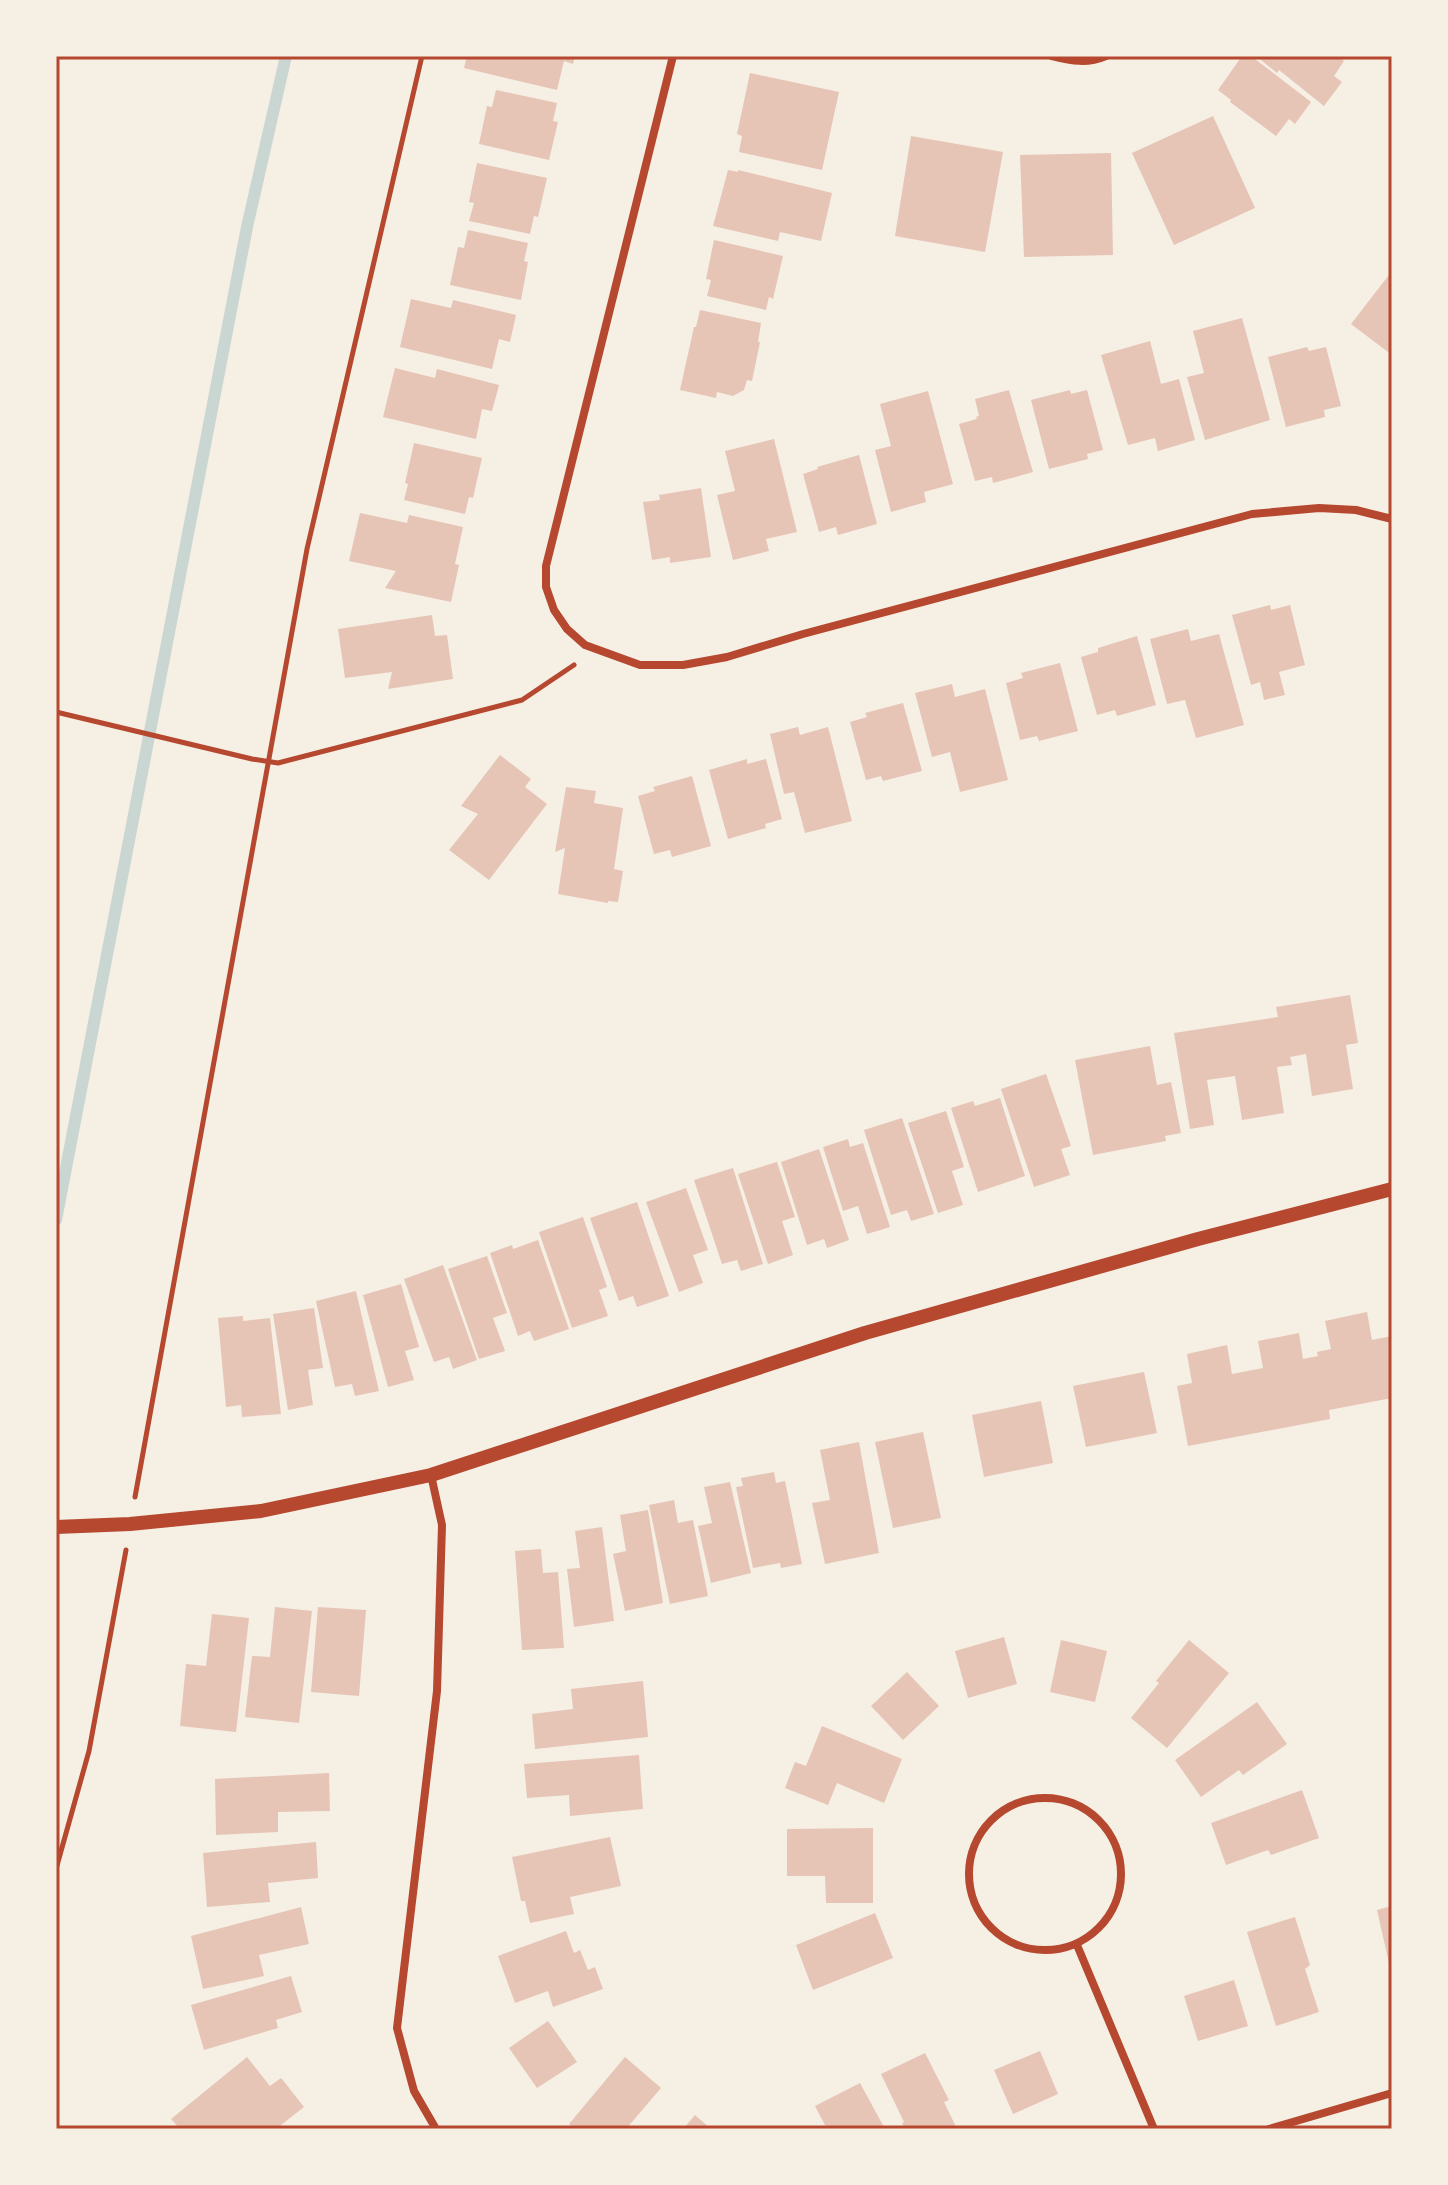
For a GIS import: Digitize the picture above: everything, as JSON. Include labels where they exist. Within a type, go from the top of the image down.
[{"type":"street","points":[[673,56],[546,566],[546,587],[554,610],[567,629],[585,645],[640,665],[683,665],[727,657],[1252,514],[1319,508],[1356,510],[1392,519]]},
{"type":"street","points":[[1052,56],[1077,62],[1106,56]]},
{"type":"street","points":[[56,1527],[130,1524],[261,1511],[431,1475],[865,1333],[1198,1239],[1392,1189]]},
{"type":"street","points":[[431,1475],[442,1525],[437,1691],[397,2028],[414,2091],[436,2129]]},
{"type":"street","points":[[1034,1797],[1077,1803],[1110,1832],[1123,1874],[1111,1916],[1077,1945],[1034,1951],[994,1933],[986,1921],[970,1896],[970,1852],[993,1815],[1034,1797]]},
{"type":"street","points":[[1077,1945],[1154,2129]]},
{"type":"street","points":[[1269,2129],[1392,2093]]},
{"type":"path","points":[[56,1869],[89,1751],[307,549],[422,56]]},
{"type":"path","points":[[56,712],[278,763],[522,700],[596,650]]},
{"type":"building","points":[[467,56],[575,56],[573,64],[564,61],[557,90],[464,68]]},
{"type":"building","points":[[1242,56],[1251,56],[1311,102],[1295,124],[1289,119],[1276,136],[1218,90]]},
{"type":"building","points":[[1256,56],[1338,56],[1344,61],[1334,76],[1342,82],[1324,106]]},
{"type":"building","points":[[750,73],[839,92],[822,170],[739,152],[742,136],[737,134]]},
{"type":"building","points":[[496,90],[557,103],[553,121],[558,122],[549,160],[479,144],[487,106],[492,107]]},
{"type":"building","points":[[1213,116],[1255,208],[1174,245],[1132,153]]},
{"type":"building","points":[[911,136],[1003,152],[985,252],[895,236]]},
{"type":"building","points":[[1111,153],[1113,255],[1024,257],[1020,155]]},
{"type":"building","points":[[477,163],[547,178],[538,217],[534,216],[530,234],[469,221],[474,203],[469,202]]},
{"type":"building","points":[[728,170],[832,193],[821,241],[780,232],[778,241],[713,226]]},
{"type":"building","points":[[468,230],[528,243],[521,300],[450,285],[458,247],[464,248]]},
{"type":"building","points":[[714,240],[783,256],[773,299],[769,297],[766,310],[707,296],[711,280],[706,279]]},
{"type":"building","points":[[1392,271],[1392,355],[1351,324]]},
{"type":"building","points":[[411,299],[451,308],[453,300],[516,315],[510,342],[499,339],[492,369],[400,347]]},
{"type":"building","points":[[700,310],[761,323],[752,381],[747,380],[744,390],[733,396],[717,392],[716,398],[680,390]]},
{"type":"building","points":[[1242,318],[1270,420],[1205,440],[1187,377],[1204,373],[1193,331]]},
{"type":"building","points":[[1150,341],[1161,384],[1179,379],[1195,440],[1158,451],[1155,438],[1128,445],[1101,355]]},
{"type":"building","points":[[1307,347],[1309,351],[1326,347],[1341,406],[1324,410],[1325,417],[1286,427],[1268,357]]},
{"type":"building","points":[[395,368],[435,378],[437,369],[499,385],[492,411],[482,409],[476,439],[383,417]]},
{"type":"building","points":[[1009,390],[1033,472],[993,483],[992,477],[975,481],[959,424],[979,416],[975,399]]},
{"type":"building","points":[[1070,390],[1071,394],[1087,390],[1103,450],[1087,454],[1088,459],[1049,469],[1031,400]]},
{"type":"building","points":[[928,391],[953,484],[924,492],[926,502],[891,512],[875,450],[891,446],[880,404]]},
{"type":"building","points":[[774,439],[797,532],[766,539],[769,551],[733,560],[717,495],[735,491],[725,451]]},
{"type":"building","points":[[414,443],[482,458],[473,498],[469,497],[465,514],[404,500]]},
{"type":"building","points":[[859,455],[877,524],[838,535],[836,527],[819,532],[803,474]]},
{"type":"building","points":[[701,488],[711,557],[670,563],[670,557],[652,560],[643,502],[660,500],[659,495]]},
{"type":"building","points":[[360,513],[407,523],[409,515],[463,527],[451,602],[385,588],[396,571],[349,561]]},
{"type":"building","points":[[1270,605],[1271,610],[1290,605],[1305,665],[1279,672],[1285,695],[1264,700],[1260,682],[1251,685],[1232,615]]},
{"type":"building","points":[[432,615],[435,636],[447,635],[453,679],[388,689],[392,672],[345,678],[338,629]]},
{"type":"building","points":[[1188,629],[1191,641],[1219,634],[1244,725],[1196,738],[1185,700],[1167,704],[1150,639]]},
{"type":"building","points":[[1137,636],[1156,705],[1117,716],[1115,710],[1097,715],[1081,657],[1098,652],[1098,648]]},
{"type":"building","points":[[1060,663],[1078,731],[1039,741],[1037,736],[1020,740],[1006,683],[1023,678],[1021,673]]},
{"type":"building","points":[[952,684],[955,697],[985,689],[1008,780],[960,792],[950,752],[932,757],[915,693]]},
{"type":"building","points":[[903,703],[922,771],[883,781],[881,776],[866,780],[850,722],[867,717],[865,713]]},
{"type":"building","points":[[798,727],[800,735],[828,727],[852,821],[805,833],[794,792],[784,794],[770,734]]},
{"type":"building","points":[[500,755],[531,779],[525,787],[547,804],[489,880],[449,850],[478,814],[461,806]]},
{"type":"building","points":[[747,759],[747,764],[766,759],[782,819],[765,824],[766,828],[728,839],[709,770]]},
{"type":"building","points":[[692,776],[711,846],[672,857],[670,850],[654,854],[638,796],[655,791],[653,787]]},
{"type":"building","points":[[566,787],[596,791],[594,803],[623,808],[614,869],[623,871],[618,902],[558,894],[565,848],[555,852]]},
{"type":"building","points":[[1350,995],[1358,1043],[1346,1045],[1353,1089],[1312,1096],[1306,1054],[1290,1057],[1292,1065],[1277,1067],[1284,1113],[1242,1120],[1235,1076],[1207,1080],[1214,1125],[1190,1129],[1174,1033],[1278,1017],[1276,1007]]},
{"type":"building","points":[[1150,1046],[1157,1085],[1171,1082],[1181,1133],[1165,1136],[1166,1141],[1093,1155],[1075,1060]]},
{"type":"building","points":[[1046,1074],[1071,1146],[1061,1149],[1070,1175],[1034,1187],[1001,1089]]},
{"type":"building","points":[[1000,1098],[1025,1176],[978,1192],[951,1108],[973,1101],[975,1106]]},
{"type":"building","points":[[946,1111],[964,1167],[952,1171],[963,1205],[938,1213],[908,1123]]},
{"type":"building","points":[[902,1118],[934,1214],[911,1221],[907,1210],[891,1215],[864,1130]]},
{"type":"building","points":[[848,1139],[850,1147],[863,1143],[890,1227],[867,1234],[858,1206],[843,1211],[823,1147]]},
{"type":"building","points":[[819,1149],[849,1240],[827,1248],[824,1239],[807,1245],[781,1162]]},
{"type":"building","points":[[777,1162],[795,1217],[782,1221],[793,1255],[768,1264],[738,1174]]},
{"type":"building","points":[[733,1168],[763,1264],[741,1271],[737,1260],[722,1264],[694,1180]]},
{"type":"building","points":[[686,1188],[708,1250],[693,1255],[703,1283],[679,1292],[646,1202]]},
{"type":"building","points":[[637,1202],[669,1296],[637,1307],[633,1296],[619,1301],[590,1218]]},
{"type":"building","points":[[583,1217],[607,1287],[599,1290],[608,1316],[572,1328],[539,1232]]},
{"type":"building","points":[[538,1240],[569,1329],[534,1341],[530,1331],[518,1336],[490,1253]]},
{"type":"building","points":[[487,1256],[507,1313],[493,1318],[505,1351],[479,1359],[448,1269]]},
{"type":"building","points":[[443,1265],[477,1360],[453,1369],[449,1357],[434,1362],[404,1279]]},
{"type":"building","points":[[401,1284],[419,1347],[405,1351],[414,1380],[388,1387],[363,1295]]},
{"type":"building","points":[[356,1291],[379,1391],[355,1396],[352,1384],[335,1387],[316,1301]]},
{"type":"building","points":[[314,1308],[323,1368],[308,1370],[313,1405],[288,1410],[273,1314]]},
{"type":"building","points":[[1367,1312],[1372,1340],[1392,1336],[1392,1398],[1329,1410],[1330,1419],[1188,1446],[1177,1386],[1192,1383],[1187,1354],[1227,1345],[1232,1374],[1263,1368],[1258,1341],[1299,1333],[1303,1359],[1318,1356],[1317,1352],[1331,1349],[1325,1321]]},
{"type":"building","points":[[243,1316],[243,1321],[270,1318],[281,1414],[242,1417],[241,1405],[226,1407],[218,1318]]},
{"type":"building","points":[[1144,1372],[1157,1433],[1086,1447],[1073,1386]]},
{"type":"building","points":[[1041,1401],[1053,1463],[984,1477],[972,1415]]},
{"type":"building","points":[[923,1432],[941,1518],[893,1528],[875,1442]]},
{"type":"building","points":[[859,1442],[879,1553],[825,1564],[812,1503],[830,1500],[820,1450]]},
{"type":"building","points":[[774,1472],[776,1483],[785,1481],[802,1564],[781,1568],[780,1563],[753,1568],[736,1487],[743,1486],[741,1478]]},
{"type":"building","points":[[730,1482],[751,1573],[711,1583],[698,1526],[712,1523],[704,1487]]},
{"type":"building","points":[[674,1500],[678,1523],[693,1520],[708,1596],[670,1604],[649,1505]]},
{"type":"building","points":[[648,1510],[663,1603],[625,1611],[613,1554],[626,1551],[620,1515]]},
{"type":"building","points":[[602,1527],[614,1621],[574,1627],[567,1569],[580,1568],[575,1531]]},
{"type":"building","points":[[541,1549],[543,1573],[558,1572],[564,1648],[522,1650],[515,1551]]},
{"type":"building","points":[[275,1607],[312,1611],[299,1723],[245,1717],[252,1656],[270,1657]]},
{"type":"building","points":[[318,1607],[366,1610],[359,1696],[311,1692]]},
{"type":"building","points":[[212,1614],[249,1618],[236,1732],[180,1726],[186,1664],[206,1666]]},
{"type":"building","points":[[1004,1637],[1017,1684],[968,1698],[955,1651]]},
{"type":"building","points":[[1061,1640],[1107,1651],[1095,1702],[1050,1692]]},
{"type":"building","points":[[1189,1640],[1229,1673],[1167,1748],[1131,1718]]},
{"type":"building","points":[[907,1672],[939,1706],[903,1740],[871,1706]]},
{"type":"building","points":[[643,1681],[648,1737],[535,1749],[532,1714],[573,1709],[571,1689]]},
{"type":"building","points":[[1257,1702],[1287,1744],[1243,1775],[1239,1770],[1201,1797],[1175,1760]]},
{"type":"building","points":[[822,1726],[902,1759],[884,1803],[837,1783],[828,1805],[785,1788],[795,1762],[806,1766]]},
{"type":"building","points":[[639,1755],[643,1809],[570,1816],[569,1795],[527,1798],[524,1764]]},
{"type":"building","points":[[329,1773],[330,1811],[278,1812],[278,1832],[216,1835],[215,1779]]},
{"type":"building","points":[[1302,1790],[1319,1838],[1271,1855],[1268,1850],[1226,1865],[1211,1823]]},
{"type":"building","points":[[873,1828],[873,1903],[826,1903],[825,1876],[787,1876],[787,1829]]},
{"type":"building","points":[[610,1837],[621,1886],[570,1897],[574,1914],[530,1923],[525,1901],[521,1901],[512,1857]]},
{"type":"building","points":[[316,1842],[318,1878],[268,1883],[270,1902],[207,1907],[203,1853]]},
{"type":"building","points":[[1392,1906],[1392,1972],[1391,1972],[1377,1910]]},
{"type":"building","points":[[301,1907],[309,1944],[259,1955],[264,1976],[203,1989],[191,1936]]},
{"type":"building","points":[[875,1913],[893,1958],[813,1990],[796,1945]]},
{"type":"building","points":[[1295,1917],[1310,1965],[1305,1969],[1319,2012],[1276,2026],[1247,1932]]},
{"type":"building","points":[[566,1931],[574,1953],[580,1950],[588,1970],[595,1967],[603,1989],[553,2007],[548,1991],[515,2003],[498,1956]]},
{"type":"building","points":[[291,1976],[302,2012],[276,2020],[278,2028],[204,2050],[191,2005]]},
{"type":"building","points":[[1234,1980],[1248,2026],[1198,2041],[1184,1996]]},
{"type":"building","points":[[548,2021],[577,2062],[537,2088],[509,2048]]},
{"type":"building","points":[[1040,2051],[1058,2094],[1013,2114],[994,2070]]},
{"type":"building","points":[[925,2053],[949,2100],[944,2102],[957,2129],[905,2129],[881,2074]]},
{"type":"building","points":[[247,2057],[270,2086],[281,2078],[304,2107],[276,2129],[180,2129],[171,2119]]},
{"type":"building","points":[[625,2057],[661,2088],[626,2129],[575,2129],[569,2124]]},
{"type":"building","points":[[860,2083],[885,2129],[827,2129],[815,2106]]},
{"type":"building","points":[[695,2115],[711,2129],[683,2129]]},
{"type":"waterway","points":[[56,1220],[247,227],[286,56]]}]
